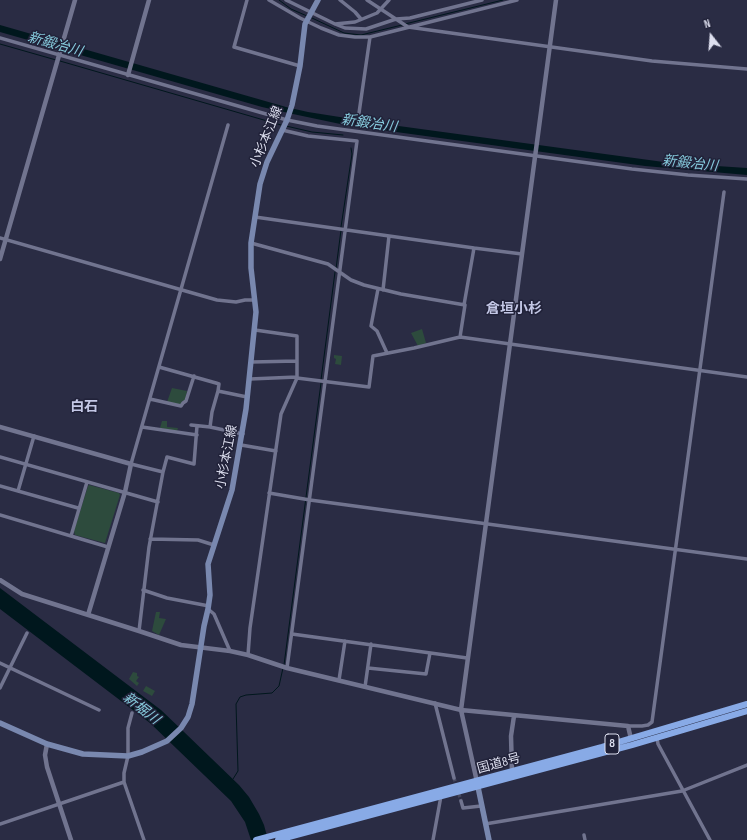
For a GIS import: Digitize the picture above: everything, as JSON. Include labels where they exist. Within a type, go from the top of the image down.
[{"type":"highway","name":"国道8号","points":[[256,840],[278,838],[441,796],[512,772],[747,704]]},
{"type":"highway","name":"国道8号","points":[[278,838],[477,784],[657,738],[747,711]]},
{"type":"main road","name":"小杉本江線","points":[[0,723],[47,744],[82,754],[128,756],[142,752],[167,740],[181,728],[188,717],[192,704],[210,595],[208,569],[209,560],[232,490],[243,434],[248,397],[256,312],[251,268],[251,243],[260,184],[267,162],[287,120],[292,105],[308,17],[318,0]]},
{"type":"main road","points":[[477,784],[489,840]]},
{"type":"street","points":[[0,260],[75,0]]},
{"type":"street","points":[[129,74],[149,0]]},
{"type":"street","points":[[247,0],[234,47],[300,66]]},
{"type":"street","points":[[269,0],[308,17],[339,35],[347,37],[370,36],[517,0]]},
{"type":"street","points":[[286,0],[308,17],[345,28],[366,29],[396,19],[410,18],[482,0]]},
{"type":"street","points":[[340,0],[361,19]]},
{"type":"street","points":[[367,0],[408,27],[652,61],[747,70]]},
{"type":"street","points":[[335,24],[355,22],[377,12],[389,0]]},
{"type":"street","points":[[477,784],[461,710],[556,0]]},
{"type":"street","points":[[359,114],[370,36]]},
{"type":"street","points":[[0,38],[287,120],[317,126],[688,175],[747,179]]},
{"type":"street","points":[[88,615],[228,126]]},
{"type":"street","points":[[282,130],[308,136],[357,141],[287,668]]},
{"type":"street","points":[[0,580],[22,594],[181,645],[230,650],[287,668],[434,704],[461,710],[514,716],[628,726],[648,725],[652,722],[724,192]]},
{"type":"street","points":[[255,217],[522,254]]},
{"type":"street","points":[[383,290],[389,236]]},
{"type":"street","points":[[0,238],[217,300],[236,302],[255,300]]},
{"type":"street","points":[[251,243],[328,264],[351,280],[364,285],[464,305]]},
{"type":"street","points":[[460,337],[474,248]]},
{"type":"street","points":[[378,289],[371,326],[377,331],[386,353]]},
{"type":"street","points":[[248,655],[281,414],[297,377],[296,336],[255,330]]},
{"type":"street","points":[[250,379],[297,377],[369,387],[373,356],[460,337],[747,377]]},
{"type":"street","points":[[252,362],[297,361]]},
{"type":"street","points":[[159,367],[219,384],[210,427]]},
{"type":"street","points":[[150,399],[181,406],[183,402],[186,402],[194,376]]},
{"type":"street","points":[[218,391],[248,397]]},
{"type":"street","points":[[191,425],[210,427],[243,434]]},
{"type":"street","points":[[139,631],[150,538],[167,457],[194,464],[197,426]]},
{"type":"street","points":[[0,427],[164,472]]},
{"type":"street","points":[[142,427],[197,434]]},
{"type":"street","points":[[18,491],[34,436]]},
{"type":"street","points":[[241,445],[276,451]]},
{"type":"street","points":[[0,457],[158,502]]},
{"type":"street","points":[[71,536],[78,508],[87,482]]},
{"type":"street","points":[[0,486],[78,508]]},
{"type":"street","points":[[269,493],[310,500],[747,559]]},
{"type":"street","points":[[0,515],[108,547]]},
{"type":"street","points":[[150,538],[198,540],[214,545]]},
{"type":"street","points":[[144,590],[167,598],[208,607],[214,614],[230,650]]},
{"type":"street","points":[[0,688],[27,634]]},
{"type":"street","points":[[292,634],[467,658]]},
{"type":"street","points":[[338,680],[344,641]]},
{"type":"street","points":[[365,686],[371,644]]},
{"type":"street","points":[[368,668],[426,674],[430,653]]},
{"type":"street","points":[[0,663],[99,710]]},
{"type":"street","points":[[434,704],[454,778]]},
{"type":"street","points":[[132,713],[128,728],[128,756],[124,773],[124,782],[144,840]]},
{"type":"street","points":[[512,772],[511,736],[514,716]]},
{"type":"street","points":[[628,726],[630,739]]},
{"type":"street","points":[[657,738],[658,744],[682,791],[710,840]]},
{"type":"street","points":[[47,744],[45,754],[46,767],[71,840]]},
{"type":"street","points":[[485,824],[682,791],[747,765]]},
{"type":"street","points":[[0,824],[124,782]]},
{"type":"street","points":[[433,840],[441,796]]},
{"type":"street","points":[[461,801],[463,808],[481,806]]},
{"type":"street","points":[[584,835],[585,840]]},
{"type":"green space","points":[[422,329],[426,343],[418,346],[411,333]]},
{"type":"green space","points":[[334,355],[342,356],[341,365],[335,364],[336,359],[334,358]]},
{"type":"green space","points":[[172,388],[187,391],[185,401],[182,401],[181,405],[167,402]]},
{"type":"green space","points":[[162,421],[167,421],[167,427],[178,428],[177,431],[160,428]]},
{"type":"green space","points":[[89,485],[119,493],[120,495],[105,543],[75,535],[74,531]]},
{"type":"green space","points":[[156,612],[160,612],[159,618],[166,619],[159,635],[152,631]]},
{"type":"green space","points":[[133,672],[137,673],[137,676],[139,677],[136,681],[139,683],[137,686],[129,679]]},
{"type":"green space","points":[[146,686],[155,691],[152,696],[143,691]]},
{"type":"water","name":"新鍛冶川","points":[[0,25],[308,112],[384,124],[671,163],[747,168],[747,175],[645,166],[345,125],[262,107],[0,32]]},
{"type":"water","name":"新堀川","points":[[0,588],[161,710],[239,785],[249,797],[264,825],[268,840],[251,840],[245,822],[231,801],[150,723],[0,609]]},
{"type":"waterway","points":[[279,0],[291,9],[307,16]]},
{"type":"waterway","points":[[405,24],[503,0]]},
{"type":"waterway","points":[[312,18],[344,33],[361,35],[402,25]]},
{"type":"waterway","name":"新鍛冶川","points":[[0,44],[56,60]]},
{"type":"waterway","name":"新鍛冶川","points":[[60,61],[281,125]]},
{"type":"waterway","name":"新鍛冶川","points":[[286,126],[312,132],[343,135]]},
{"type":"waterway","points":[[341,227],[352,154],[351,148]]},
{"type":"waterway","points":[[336,269],[341,230]]},
{"type":"waterway","points":[[321,380],[335,272]]},
{"type":"waterway","points":[[284,665],[321,383]]},
{"type":"waterway","points":[[233,779],[238,771],[236,704],[240,697],[246,695],[272,693],[279,686],[283,668]]},
{"type":"tunnel","points":[[454,778],[461,801]]},
{"type":"district","name":"倉垣小杉","points":[[514,309]]},
{"type":"district","name":"白石","points":[[84,407]]}]
